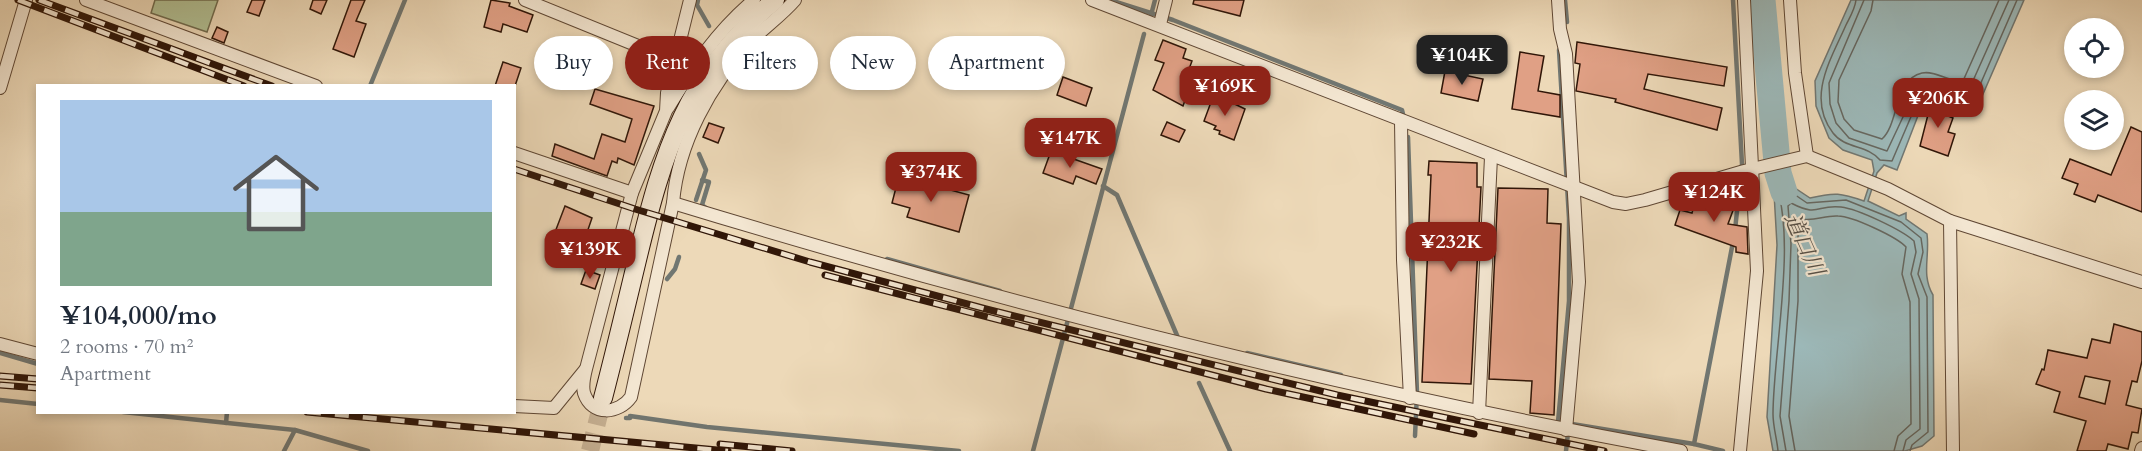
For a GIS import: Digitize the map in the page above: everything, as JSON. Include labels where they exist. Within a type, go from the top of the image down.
[{"type":"street","points":[[0,88],[27,0]]},
{"type":"street","points":[[86,0],[311,84]]},
{"type":"street","points":[[525,0],[625,41]]},
{"type":"street","points":[[681,36],[690,0]]},
{"type":"street","points":[[754,0],[732,20],[693,65],[666,111],[632,193],[586,369],[584,392],[592,405],[611,411],[626,404],[633,388],[646,316],[673,203],[675,179],[682,153],[706,103],[749,44],[795,0]]},
{"type":"street","points":[[603,398],[650,205],[675,131],[700,84],[718,57],[751,20],[775,0]]},
{"type":"street","points":[[1094,0],[1163,14],[1401,121],[1570,187],[1626,204],[1744,171],[1801,158],[1851,173],[1950,221],[2142,282]]},
{"type":"street","points":[[1558,0],[1560,29],[1566,54],[1570,187],[1579,282],[1566,425]]},
{"type":"street","points":[[1740,451],[1757,271],[1744,171],[1744,0]]},
{"type":"street","points":[[1790,0],[1801,158]]},
{"type":"street","points":[[666,111],[670,90]]},
{"type":"street","points":[[1401,121],[1412,396]]},
{"type":"street","points":[[516,154],[632,193]]},
{"type":"street","points":[[1479,408],[1491,157]]},
{"type":"street","points":[[673,203],[870,263],[1082,321],[1412,396],[1566,425],[1682,451]]},
{"type":"street","points":[[1950,221],[1953,451]]},
{"type":"street","points":[[0,344],[36,353]]},
{"type":"street","points":[[516,406],[554,408],[586,369]]},
{"type":"green space","points":[[155,0],[218,0],[207,32],[151,13]]},
{"type":"water","points":[[1851,0],[2024,0],[1976,110],[1926,95],[1897,170],[1884,165],[1877,173],[1868,201],[1899,216],[1906,213],[1906,219],[1927,234],[1927,280],[1933,295],[1934,436],[1922,446],[1905,451],[1773,451],[1767,417],[1777,245],[1774,193],[1767,174],[1786,168],[1792,186],[1810,198],[1838,194],[1864,201],[1874,171],[1872,160],[1843,150],[1829,138],[1816,106],[1815,81]]},
{"type":"building","points":[[252,0],[265,0],[259,16],[247,12]]},
{"type":"building","points":[[313,0],[327,0],[321,14],[310,9]]},
{"type":"building","points":[[351,0],[365,0],[356,21],[366,24],[354,57],[333,49]]},
{"type":"building","points":[[491,0],[510,3],[509,6],[533,15],[527,32],[503,24],[501,32],[484,27]]},
{"type":"building","points":[[1194,0],[1244,0],[1240,16],[1193,4]]},
{"type":"building","points":[[217,27],[228,32],[224,43],[212,38]]},
{"type":"building","points":[[1163,40],[1186,49],[1183,58],[1192,61],[1186,77],[1213,89],[1208,103],[1187,95],[1183,106],[1153,90],[1164,63],[1155,60]]},
{"type":"building","points":[[1577,42],[1727,67],[1724,86],[1648,74],[1644,89],[1722,108],[1717,130],[1615,102],[1616,99],[1576,91],[1580,64],[1575,63]]},
{"type":"building","points":[[1520,52],[1544,56],[1538,91],[1560,95],[1560,117],[1512,109]]},
{"type":"building","points":[[503,62],[521,68],[516,84],[496,84]]},
{"type":"building","points":[[1445,71],[1483,79],[1478,101],[1441,93]]},
{"type":"building","points":[[1065,78],[1092,88],[1086,106],[1057,95],[1059,90],[1065,90]]},
{"type":"building","points":[[595,90],[598,90],[654,106],[634,165],[618,158],[617,163],[612,161],[607,176],[552,156],[555,144],[594,159],[602,134],[625,142],[632,119],[590,104]]},
{"type":"building","points":[[1214,94],[1245,109],[1234,140],[1219,134],[1220,131],[1214,129],[1216,126],[1204,121]]},
{"type":"building","points":[[1932,99],[1952,105],[1948,116],[1953,118],[1948,132],[1955,134],[1948,156],[1920,146]]},
{"type":"building","points":[[1167,122],[1185,130],[1179,142],[1161,135]]},
{"type":"building","points":[[709,123],[724,128],[718,143],[703,137]]},
{"type":"building","points":[[2131,127],[2142,132],[2142,212],[2098,195],[2095,202],[2074,194],[2078,184],[2062,178],[2070,159],[2111,175],[2121,150],[2124,150],[2124,144]]},
{"type":"building","points":[[1051,151],[1102,169],[1096,184],[1076,176],[1073,184],[1043,173]]},
{"type":"building","points":[[1429,161],[1477,163],[1477,187],[1481,187],[1471,384],[1422,382],[1431,175],[1428,175]]},
{"type":"building","points":[[899,176],[969,195],[959,232],[907,217],[910,208],[892,203]]},
{"type":"building","points":[[1498,188],[1548,189],[1547,223],[1561,224],[1554,415],[1530,413],[1532,381],[1489,379]]},
{"type":"building","points":[[1697,194],[1735,205],[1728,224],[1747,227],[1748,254],[1736,252],[1736,247],[1675,225],[1680,210],[1692,213]]},
{"type":"building","points":[[565,206],[592,218],[581,250],[552,240]]},
{"type":"building","points":[[586,270],[600,275],[595,289],[581,284]]},
{"type":"building","points":[[2114,324],[2142,332],[2142,361],[2137,382],[2132,381],[2126,405],[2142,409],[2138,433],[2132,432],[2128,449],[2108,444],[2106,451],[2077,451],[2086,421],[2054,412],[2060,392],[2036,384],[2042,369],[2044,370],[2048,350],[2087,358],[2092,339],[2110,343]],"holes":[[[2085,376],[2110,381],[2105,404],[2079,397]]]},
{"type":"waterway","points":[[371,84],[405,0]]},
{"type":"waterway","points":[[698,0],[697,5],[709,26]]},
{"type":"waterway","points":[[1110,0],[1173,20],[1402,110],[1403,114]]},
{"type":"waterway","points":[[1151,15],[1155,0]]},
{"type":"waterway","points":[[1565,0],[1567,22]]},
{"type":"waterway","points":[[1733,0],[1742,164],[1735,230]]},
{"type":"waterway","name":"道口川","points":[[1762,0],[1778,173],[1784,192]]},
{"type":"waterway","points":[[1033,451],[1144,34]]},
{"type":"waterway","points":[[1558,422],[1569,301],[1569,218],[1559,50]]},
{"type":"waterway","points":[[1408,137],[1417,393],[1415,436]]},
{"type":"waterway","points":[[696,200],[706,170],[699,154]]},
{"type":"waterway","points":[[702,180],[709,182],[702,205],[706,208]]},
{"type":"waterway","points":[[1103,186],[1117,195],[1179,340]]},
{"type":"waterway","points":[[1723,451],[1694,444],[1733,242]]},
{"type":"waterway","points":[[667,279],[675,269],[679,257]]},
{"type":"waterway","points":[[887,259],[1000,291]]},
{"type":"waterway","points":[[0,353],[36,363]]},
{"type":"waterway","points":[[1247,353],[1341,375]]},
{"type":"waterway","points":[[1199,383],[1230,451]]},
{"type":"waterway","points":[[0,400],[36,404]]},
{"type":"waterway","points":[[142,414],[295,430],[368,451]]},
{"type":"waterway","points":[[226,423],[227,414]]},
{"type":"waterway","points":[[626,418],[630,416],[707,427],[959,451]]},
{"type":"waterway","points":[[1566,423],[1694,444]]},
{"type":"waterway","points":[[284,451],[295,430]]},
{"type":"waterway","points":[[1566,451],[1568,433]]},
{"type":"tunnel","points":[[590,451],[603,398]]},
{"type":"railway","points":[[18,0],[239,84]]},
{"type":"railway","points":[[39,0],[267,84]]},
{"type":"railway","points":[[516,170],[635,209],[810,262],[986,309],[1337,395],[1604,451]]},
{"type":"railway","points":[[825,275],[1266,389],[1474,434]]},
{"type":"railway","points":[[0,376],[36,379]]},
{"type":"railway","points":[[0,385],[36,388]]},
{"type":"railway","points":[[329,414],[728,451]]},
{"type":"railway","points":[[720,444],[792,451]]}]
